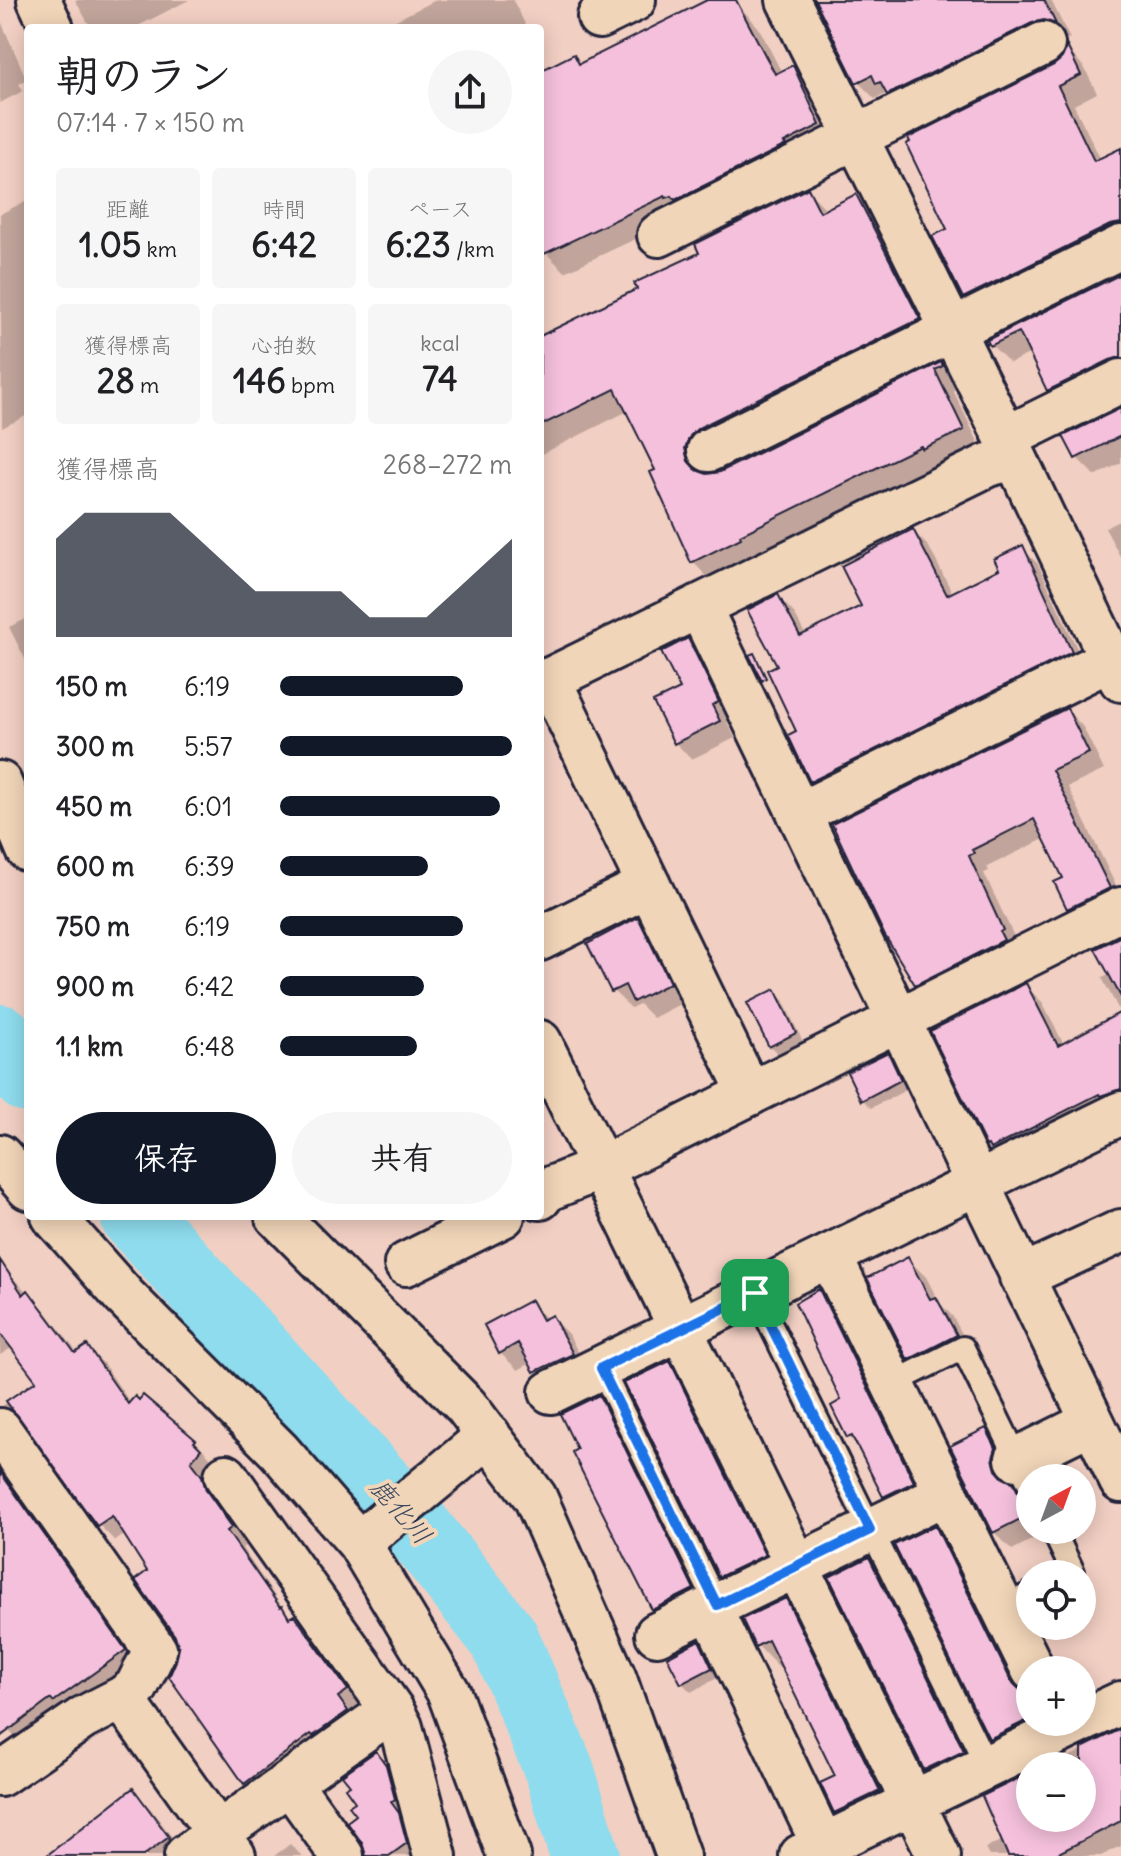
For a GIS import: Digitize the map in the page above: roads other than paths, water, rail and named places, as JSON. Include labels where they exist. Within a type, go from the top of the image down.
[{"type":"street","points":[[39,0],[50,24]]},
{"type":"street","points":[[788,0],[1116,669],[799,814]]},
{"type":"street","points":[[659,235],[1043,44]]},
{"type":"street","points":[[709,450],[1121,247]]},
{"type":"street","points":[[750,1094],[649,885],[544,682],[988,465],[1010,448],[1121,381]]},
{"type":"street","points":[[699,606],[1121,1481]]},
{"type":"street","points":[[0,783],[24,840]]},
{"type":"street","points":[[544,937],[649,885]]},
{"type":"street","points":[[544,1193],[601,1168],[1121,909]]},
{"type":"street","points":[[544,1050],[939,1856]]},
{"type":"street","points":[[551,1392],[1121,1113]]},
{"type":"street","points":[[0,1156],[24,1183]]},
{"type":"street","points":[[57,1220],[124,1296],[279,1451],[359,1543],[449,1693],[509,1856]]},
{"type":"street","points":[[281,1220],[466,1406],[535,1497],[615,1679],[678,1856]]},
{"type":"street","points":[[406,1264],[450,1228],[485,1220]]},
{"type":"street","points":[[1021,1277],[1121,1231]]},
{"type":"street","points":[[830,1256],[946,1493],[1016,1601]]},
{"type":"street","points":[[1035,1464],[1092,1422]]},
{"type":"street","points":[[0,1430],[155,1650],[136,1688],[83,1718],[0,1775]]},
{"type":"street","points":[[359,1543],[489,1435]]},
{"type":"street","points":[[226,1476],[392,1710],[401,1727],[435,1856]]},
{"type":"street","points":[[657,1634],[946,1493]]},
{"type":"street","points":[[713,1607],[812,1851],[1047,1736]]},
{"type":"street","points":[[122,1698],[213,1848],[290,1783],[392,1710]]},
{"type":"street","points":[[1096,1714],[1121,1703]]},
{"type":"street","points":[[290,1783],[342,1856]]},
{"type":"lane","points":[[755,1293],[987,1766]]},
{"type":"lane","points":[[893,1383],[963,1348],[1020,1464]]},
{"type":"lane","points":[[601,1368],[713,1607]]},
{"type":"waterway","name":"鹿化川","points":[[0,1039],[24,1072]]},
{"type":"waterway","name":"鹿化川","points":[[139,1220],[413,1523],[504,1638],[560,1772],[585,1856]]}]
